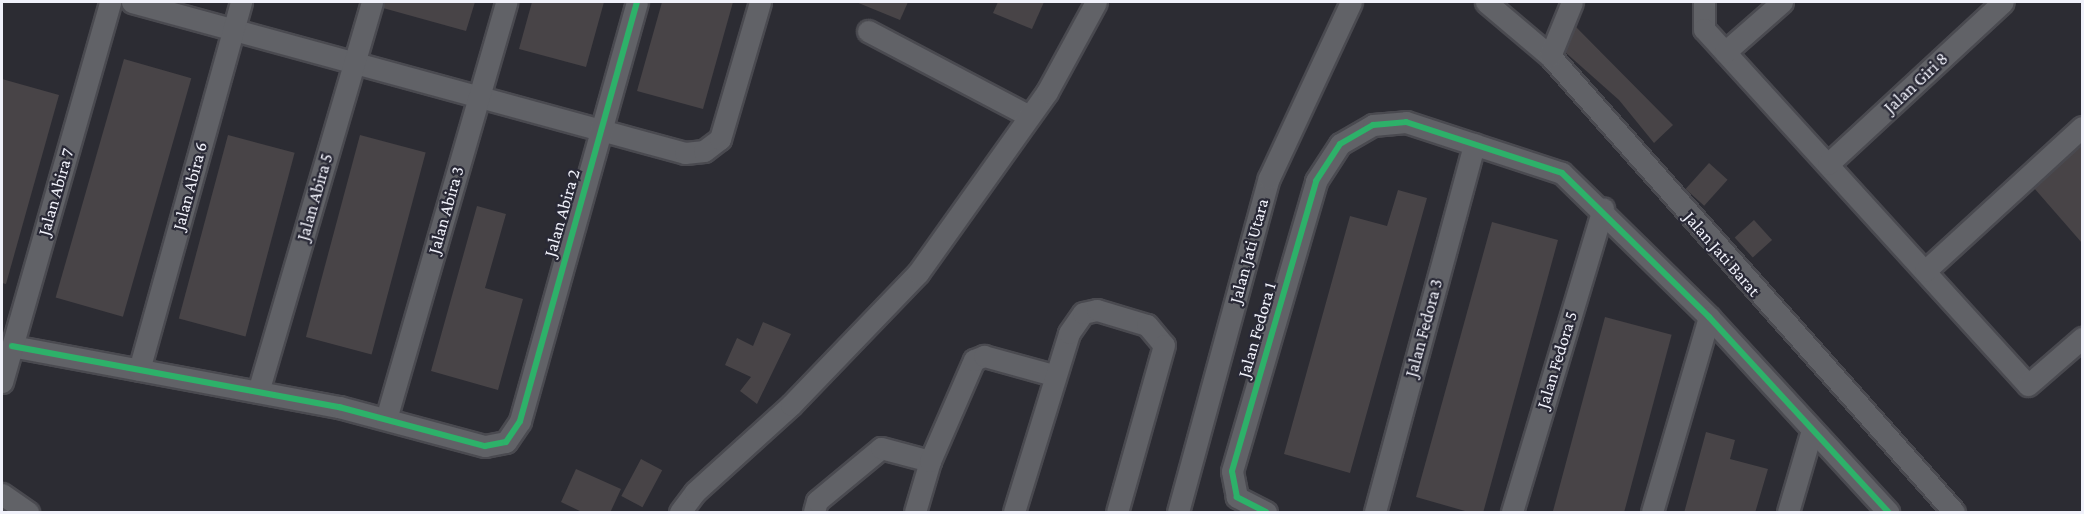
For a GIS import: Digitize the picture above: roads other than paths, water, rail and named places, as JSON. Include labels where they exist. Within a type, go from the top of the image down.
[{"type":"street","name":"Jalan Abira 7","points":[[2,382],[110,2]]},
{"type":"street","points":[[132,2],[601,132],[685,153],[704,151],[720,139],[760,2]]},
{"type":"street","name":"Jalan Abira 6","points":[[139,370],[241,2]]},
{"type":"street","name":"Jalan Abira 5","points":[[258,392],[372,2]]},
{"type":"street","name":"Jalan Abira 3","points":[[386,419],[506,2]]},
{"type":"street","name":"Jalan Abira 2","points":[[386,419],[485,446],[506,442],[515,433],[637,2]]},
{"type":"street","points":[[680,513],[695,492],[791,405],[918,273],[980,193],[1029,116],[1096,2]]},
{"type":"street","name":"Jalan Jati Utara","points":[[1178,513],[1269,178],[1351,2]]},
{"type":"street","name":"Jalan Jati Barat","points":[[1486,2],[1550,57],[1954,513]]},
{"type":"street","points":[[1704,2],[1704,28],[2028,385],[2082,338]]},
{"type":"street","points":[[1725,52],[1782,2]]},
{"type":"street","name":"Jalan Giri 8","points":[[1828,164],[2003,2]]},
{"type":"street","points":[[1550,57],[1571,6]]},
{"type":"street","points":[[868,31],[1029,116]]},
{"type":"street","name":"Jalan Fedora 1","points":[[1266,513],[1237,497],[1232,471],[1316,181],[1340,144],[1373,124],[1406,122],[1474,144]]},
{"type":"street","points":[[1925,271],[2082,127]]},
{"type":"street","points":[[1474,144],[1562,173],[1603,208],[1709,316],[1888,513]]},
{"type":"street","name":"Jalan Fedora 3","points":[[1375,513],[1474,144]]},
{"type":"street","name":"Jalan Fedora 5","points":[[1512,513],[1603,208]]},
{"type":"street","points":[[1014,513],[1053,375],[1069,333],[1083,313],[1097,310],[1147,325],[1164,345],[1117,513]]},
{"type":"street","points":[[1652,513],[1709,316]]},
{"type":"street","points":[[12,346],[258,392],[386,419]]},
{"type":"street","points":[[915,513],[930,460],[967,366],[984,356],[1053,375]]},
{"type":"street","points":[[1788,513],[1812,430]]},
{"type":"street","points":[[815,507],[881,448],[930,460]]},
{"type":"street","points":[[2,494],[28,513]]}]
